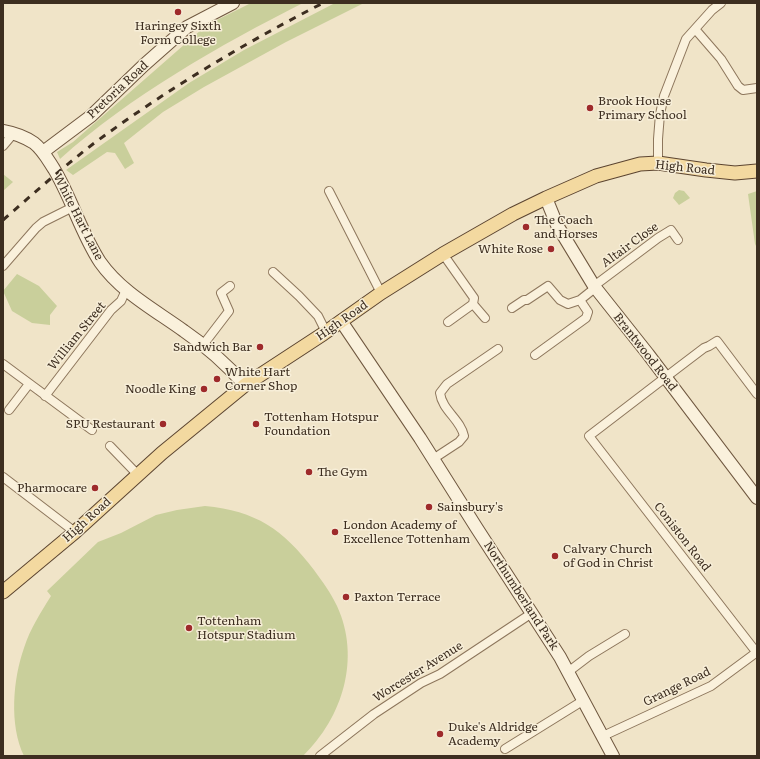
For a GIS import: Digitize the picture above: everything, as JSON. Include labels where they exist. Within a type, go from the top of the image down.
[{"type":"main road","name":"High Road","points":[[3,592],[75,532],[187,432],[245,385],[326,332],[381,293],[443,254],[513,214],[596,176],[640,164],[658,163],[736,173],[757,171]]},
{"type":"street","name":"Pretoria Road","points":[[43,152],[91,116],[144,65],[187,27],[233,3]]},
{"type":"street","points":[[658,163],[660,114],[664,96],[686,39],[712,10],[721,3]]},
{"type":"street","points":[[695,29],[721,59],[738,86],[743,90],[757,88]]},
{"type":"street","name":"White Hart Lane","points":[[8,132],[32,142],[43,152],[59,177],[85,235],[99,261],[111,276],[126,290],[203,345],[227,366],[245,385]]},
{"type":"street","points":[[3,146],[8,132]]},
{"type":"street","points":[[329,191],[381,293]]},
{"type":"street","name":"Brantwood Road","points":[[546,198],[558,225],[595,287],[757,498]]},
{"type":"street","points":[[3,266],[43,222],[73,207]]},
{"type":"street","name":"Altair Close","points":[[595,287],[658,238],[671,230],[678,240]]},
{"type":"street","points":[[443,254],[474,298],[473,304],[448,322]]},
{"type":"street","points":[[273,272],[300,296],[318,316],[326,332]]},
{"type":"street","points":[[203,345],[229,311],[221,293],[230,286]]},
{"type":"street","points":[[512,308],[548,286],[564,303],[572,304],[580,300],[595,287]]},
{"type":"street","name":"William Street","points":[[45,396],[111,310],[121,301],[126,290]]},
{"type":"street","points":[[535,355],[586,318],[588,312],[580,300]]},
{"type":"street","points":[[473,304],[485,318]]},
{"type":"street","name":"Northumberland Park","points":[[341,321],[362,350],[532,613],[584,700],[613,756]]},
{"type":"street","points":[[665,377],[704,348],[717,341],[757,394]]},
{"type":"street","points":[[433,459],[459,442],[464,436],[461,429],[443,404],[440,398],[440,393],[447,384],[498,349]]},
{"type":"street","points":[[3,364],[92,430]]},
{"type":"street","name":"Coniston Road","points":[[665,377],[589,436],[757,652]]},
{"type":"street","points":[[9,410],[29,384]]},
{"type":"street","points":[[110,446],[138,475]]},
{"type":"street","points":[[3,477],[75,532]]},
{"type":"street","name":"Worcester Avenue","points":[[320,756],[374,714],[421,682],[440,674],[532,613]]},
{"type":"street","points":[[568,672],[589,656],[626,634]]},
{"type":"street","name":"Grange Road","points":[[603,736],[711,686],[757,652]]},
{"type":"street","points":[[505,749],[584,700]]},
{"type":"green space","points":[[251,3],[303,3],[240,36],[177,73],[116,114],[60,159],[57,152],[73,142],[201,30],[213,22]]},
{"type":"green space","points":[[335,3],[364,3],[286,42],[204,87],[163,112],[124,143],[134,163],[125,169],[115,153],[107,152],[73,175],[66,170],[189,83],[244,50]]},
{"type":"green space","points":[[3,174],[13,182],[3,191]]},
{"type":"green space","points":[[679,190],[684,191],[690,198],[679,205],[673,198],[675,193]]},
{"type":"green space","points":[[757,191],[757,248],[755,244],[748,194]]},
{"type":"green space","points":[[17,274],[39,286],[57,306],[50,315],[50,325],[32,323],[12,311],[3,291]]},
{"type":"green space","name":"Tottenham Hotspur Stadium","points":[[205,506],[239,512],[267,524],[279,533],[303,556],[329,592],[337,606],[344,626],[347,646],[347,666],[344,686],[338,705],[329,723],[317,740],[303,756],[24,756],[19,744],[16,730],[14,702],[15,688],[20,660],[26,641],[51,596],[47,591],[98,542],[121,533],[156,515]]},
{"type":"railway","points":[[3,220],[81,153],[148,105],[234,51],[323,3]]},
{"type":"place","name":"Haringey Sixth Form College","points":[[178,12]]},
{"type":"place","name":"Brook House Primary School","points":[[590,108]]},
{"type":"place","name":"The Coach and Horses","points":[[526,227]]},
{"type":"place","name":"White Rose","points":[[551,249]]},
{"type":"place","name":"Sandwich Bar","points":[[260,347]]},
{"type":"place","name":"White Hart Corner Shop","points":[[217,379]]},
{"type":"place","name":"Noodle King","points":[[204,389]]},
{"type":"place","name":"SPU Restaurant","points":[[163,424]]},
{"type":"place","name":"Tottenham Hotspur Foundation","points":[[256,424]]},
{"type":"place","name":"The Gym","points":[[309,472]]},
{"type":"place","name":"Pharmocare","points":[[95,488]]},
{"type":"place","name":"Sainsbury's","points":[[429,507]]},
{"type":"place","name":"London Academy of Excellence Tottenham","points":[[335,532]]},
{"type":"place","name":"Calvary Church of God in Christ","points":[[555,556]]},
{"type":"place","name":"Paxton Terrace","points":[[346,597]]},
{"type":"place","name":"Tottenham Hotspur Stadium","points":[[189,628]]},
{"type":"place","name":"Duke's Aldridge Academy","points":[[440,734]]}]
